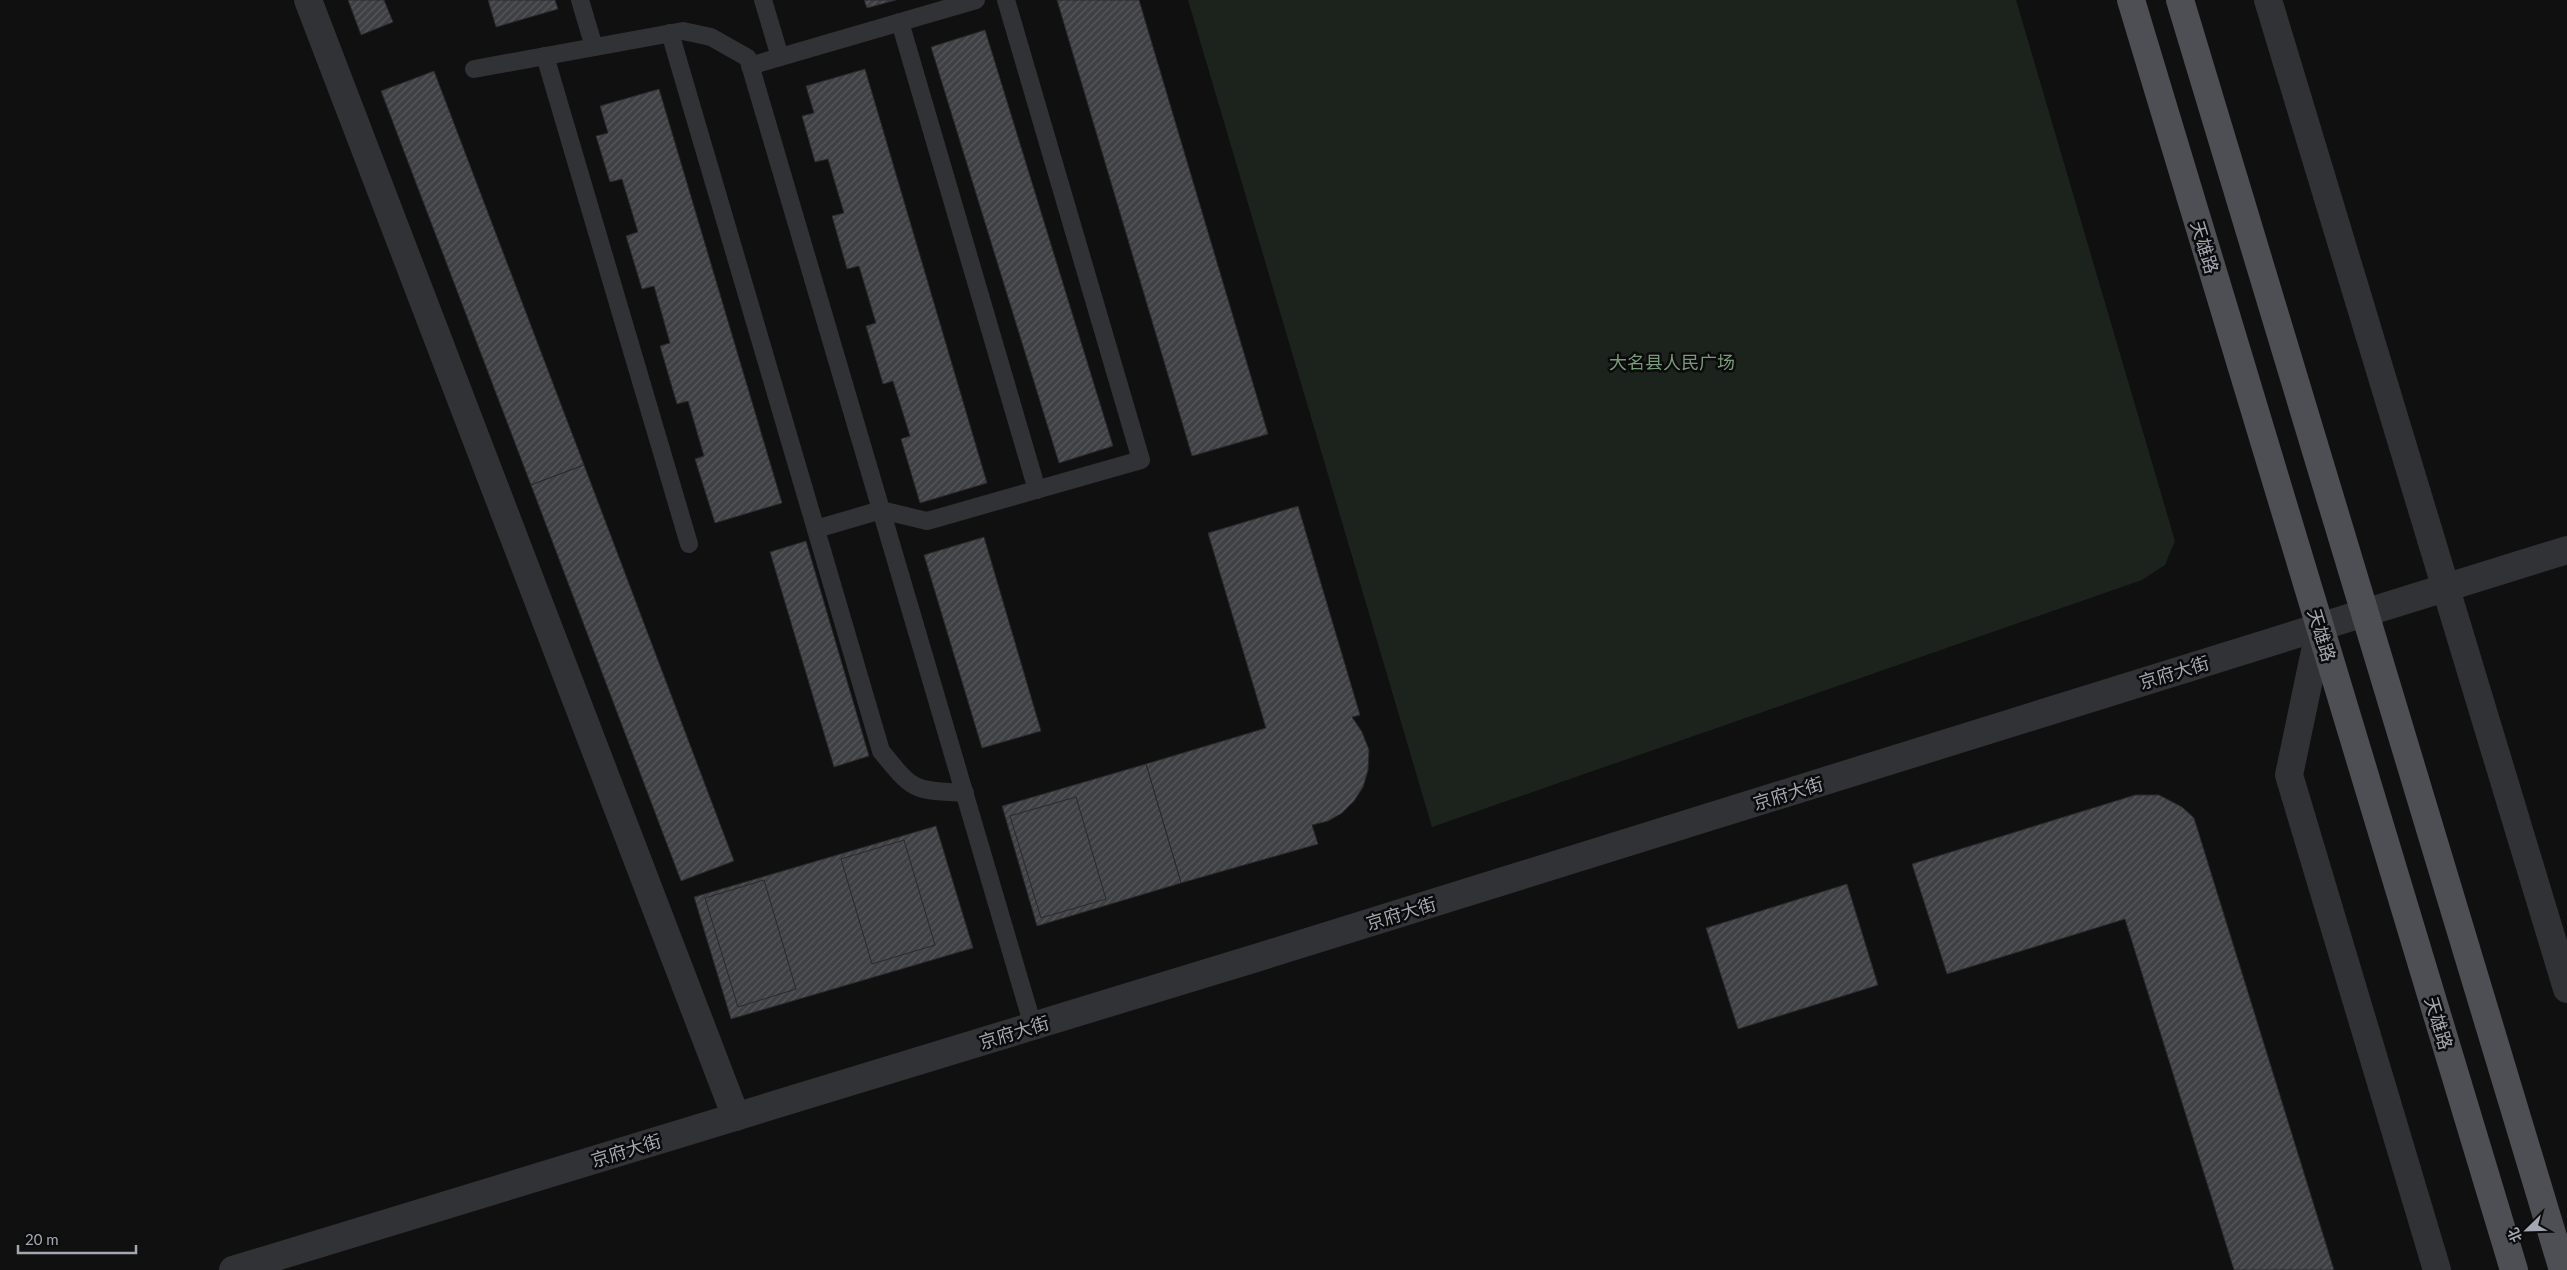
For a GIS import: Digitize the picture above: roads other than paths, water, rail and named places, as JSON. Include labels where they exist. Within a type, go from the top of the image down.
[{"type":"main road","name":"天雄路","points":[[2130,0],[2514,1270]]},
{"type":"main road","points":[[2180,0],[2563,1270]]},
{"type":"street","points":[[308,0],[736,1117]]},
{"type":"street","points":[[2268,0],[2567,989]]},
{"type":"street","name":"京府大街","points":[[233,1270],[1033,1026],[2567,550]]},
{"type":"street","points":[[2320,627],[2289,775],[2437,1270]]},
{"type":"lane","points":[[580,0],[594,47]]},
{"type":"lane","points":[[763,0],[780,57]]},
{"type":"lane","points":[[816,529],[881,510],[928,521],[1141,460],[1006,0]]},
{"type":"lane","points":[[750,66],[966,2]]},
{"type":"lane","points":[[900,22],[1037,490]]},
{"type":"lane","points":[[474,69],[683,31],[710,37],[748,58],[1033,1026]]},
{"type":"lane","points":[[670,33],[881,751],[905,781],[922,790],[965,793]]},
{"type":"lane","points":[[545,56],[689,544]]},
{"type":"park label","name":"大名县人民广场","points":[[1672,362]]}]
